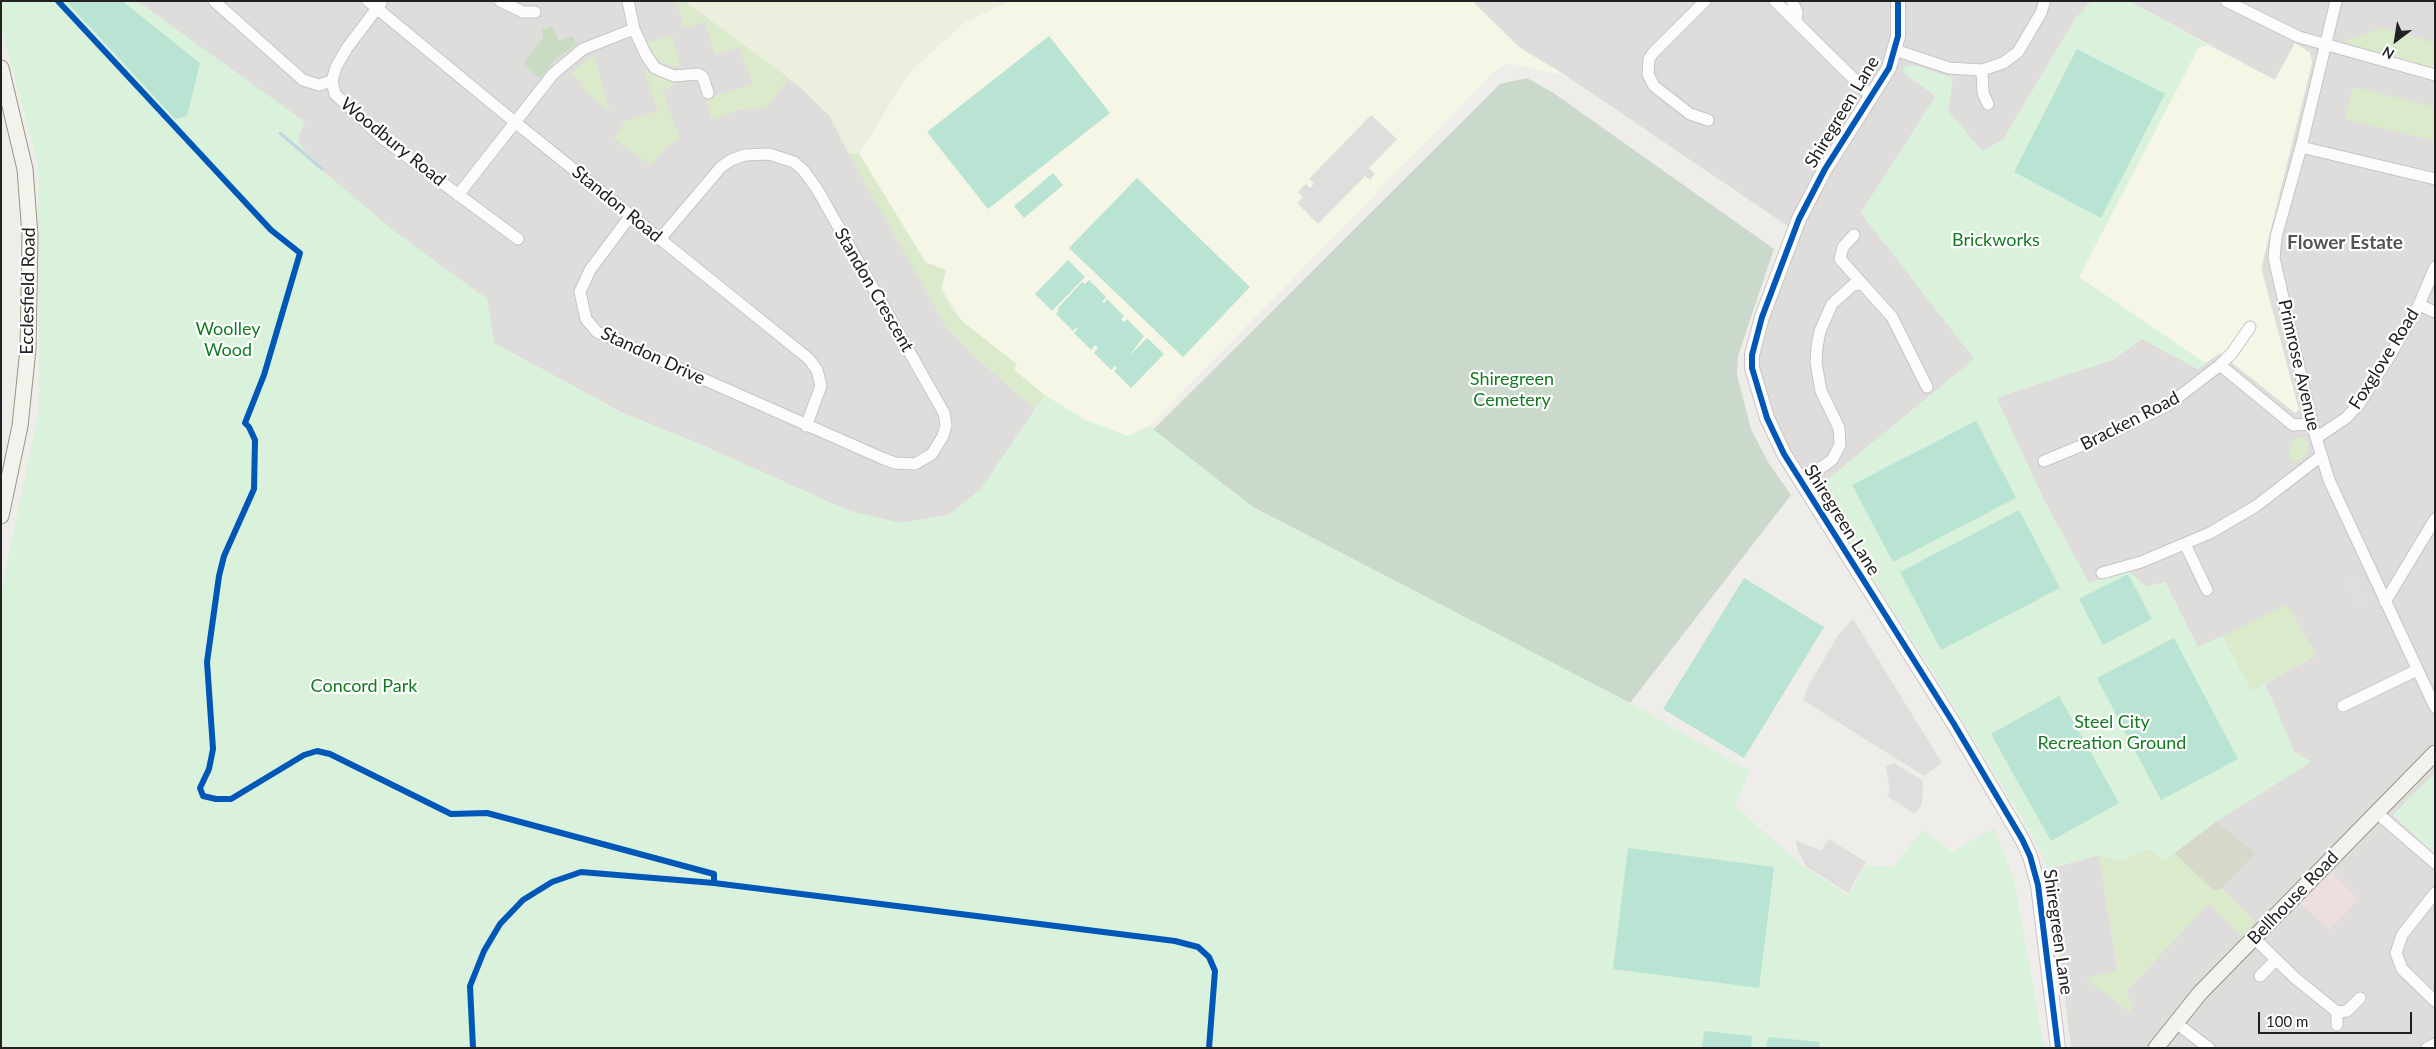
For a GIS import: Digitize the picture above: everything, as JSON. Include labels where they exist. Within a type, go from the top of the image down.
[{"type":"main road","name":"Ecclesfield Road","points":[[1,68],[25,169],[30,235],[28,349],[20,426],[1,516]]},
{"type":"main road","name":"Bellhouse Road","points":[[2156,1048],[2175,1022],[2254,938],[2435,753]]},
{"type":"street","points":[[214,1],[303,80],[319,85],[332,81]]},
{"type":"street","points":[[500,1],[523,12],[535,12]]},
{"type":"street","points":[[628,1],[634,29],[646,55],[655,68],[674,76],[698,74],[703,77],[708,93]]},
{"type":"street","points":[[1705,1],[1653,53],[1650,59],[1648,74],[1654,86],[1690,114],[1708,120]]},
{"type":"street","points":[[1775,1],[1872,97]]},
{"type":"street","points":[[1792,1],[1797,12],[1796,22]]},
{"type":"street","name":"Shiregreen Lane","points":[[1898,1],[1899,21],[1895,50],[1889,68],[1812,192],[1790,242],[1762,317],[1752,354],[1752,368],[1767,418],[1800,482],[1954,724],[2022,839],[2030,856],[2038,885],[2058,1048]]},
{"type":"street","points":[[2226,1],[2299,37],[2324,46],[2435,75]]},
{"type":"street","name":"Primrose Avenue","points":[[2336,1],[2301,147],[2276,238],[2274,258],[2321,456],[2347,522],[2435,708]]},
{"type":"street","points":[[1895,50],[1949,68],[1982,70],[2003,63],[2018,52],[2041,14],[2044,3]]},
{"type":"street","name":"Woodbury Road","points":[[376,4],[336,67],[332,81],[335,94],[370,127],[458,195],[553,74],[583,49],[634,29]]},
{"type":"street","name":"Standon Road","points":[[376,4],[516,123],[813,364],[817,370],[821,386],[806,426]]},
{"type":"street","points":[[1982,70],[1983,94],[1988,104]]},
{"type":"street","points":[[2301,147],[2435,179]]},
{"type":"street","name":"Standon Crescent","points":[[660,239],[721,167],[731,160],[745,155],[769,154],[794,162],[804,170],[944,413],[946,425],[941,441],[932,454],[915,464],[905,465],[884,460],[806,426]]},
{"type":"street","points":[[458,195],[518,239]]},
{"type":"street","name":"Standon Drive","points":[[631,215],[584,280],[580,292],[580,301],[590,326],[608,338],[806,426]]},
{"type":"street","points":[[1854,235],[1843,247],[1840,259],[1892,317],[1926,387]]},
{"type":"street","name":"Foxglove Road","points":[[2316,438],[2346,418],[2359,404],[2391,354],[2418,305],[2435,267]]},
{"type":"street","points":[[1800,482],[1832,460],[1840,445],[1839,428],[1821,391],[1816,363],[1817,347],[1820,332],[1832,304],[1853,286],[1861,284]]},
{"type":"street","points":[[2418,305],[2435,312]]},
{"type":"street","name":"Bracken Road","points":[[2044,461],[2107,435],[2168,404],[2220,365],[2232,353],[2250,327]]},
{"type":"street","points":[[2220,365],[2293,424],[2312,424]]},
{"type":"street","points":[[2102,573],[2141,562],[2210,532],[2256,506],[2321,456]]},
{"type":"street","points":[[2385,602],[2435,519]]},
{"type":"street","points":[[2185,544],[2207,590]]},
{"type":"street","points":[[2343,706],[2417,670]]},
{"type":"street","points":[[2376,812],[2435,863]]},
{"type":"street","points":[[2435,893],[2402,935],[2396,953],[2402,969],[2435,1001]]},
{"type":"street","points":[[2254,938],[2276,960],[2338,1012],[2347,1011],[2360,998]]},
{"type":"street","points":[[2260,976],[2276,960]]},
{"type":"street","points":[[2337,1025],[2338,1012]]},
{"type":"street","points":[[2175,1022],[2209,1048]]},
{"type":"street","points":[[2427,1048],[2435,1044]]},
{"type":"shaded area","points":[[137,1],[684,1],[801,88],[829,115],[946,326],[971,353],[1035,409],[981,489],[949,515],[900,523],[849,511],[695,442],[623,413],[494,343],[487,299],[386,226],[294,146],[304,122]]},
{"type":"shaded area","points":[[1010,1],[1472,1],[1520,48],[1565,75],[1508,63],[1495,71],[1149,426],[1128,436],[1085,420],[1045,395],[1014,370],[1016,364],[963,322],[859,153],[911,71],[965,22]]},
{"type":"shaded area","points":[[1472,1],[2092,1],[2076,18],[2003,140],[1982,151],[1948,111],[1953,78],[1905,67],[1903,72],[1936,96],[1861,213],[1975,359],[1810,494],[1768,417],[1753,357],[1798,233],[1565,75],[1520,48]]},
{"type":"shaded area","points":[[2129,1],[2435,1],[2435,773],[2393,815],[2435,854],[2435,1048],[2071,1048],[2048,869],[2099,855],[2118,972],[2086,978],[2133,1007],[2126,992],[2208,903],[2241,936],[2254,921],[2222,889],[2256,853],[2217,821],[2310,762],[2294,752],[2265,684],[2316,655],[2287,605],[2198,648],[2165,582],[2147,587],[2126,570],[2089,583],[2047,506],[1996,397],[2112,360],[2142,339],[2198,369],[2220,353],[2295,412],[2299,410],[2261,268],[2312,63],[2310,53],[2295,43],[2275,80]]},
{"type":"shaded area","points":[[2295,43],[2310,53],[2312,63],[2261,268],[2299,410],[2295,413],[2220,353],[2205,363],[2079,277],[2199,47],[2207,45],[2275,80]]},
{"type":"shaded area","points":[[1371,115],[1397,139],[1369,168],[1375,174],[1370,180],[1365,176],[1318,224],[1297,203],[1303,197],[1298,192],[1306,184],[1310,188],[1312,186],[1314,183],[1309,179]]},
{"type":"shaded area","points":[[2357,576],[2367,601],[2354,606],[2344,581]]},
{"type":"shaded area","points":[[1853,619],[1942,763],[1924,776],[1803,700],[1809,685],[1838,635]]},
{"type":"shaded area","points":[[1894,763],[1923,781],[1922,804],[1915,814],[1887,796],[1890,790],[1886,767]]},
{"type":"shaded area","points":[[2217,821],[2256,853],[2222,889],[2214,891],[2174,853]]},
{"type":"shaded area","points":[[1829,839],[1866,862],[1848,893],[1806,866],[1798,851],[1796,840],[1821,851]]},
{"type":"shaded area","points":[[2329,870],[2359,899],[2329,930],[2298,901]]},
{"type":"green space","name":"Concord Park","points":[[1,1],[137,1],[305,122],[298,139],[310,160],[394,231],[487,299],[494,343],[622,413],[695,442],[849,511],[900,523],[949,515],[981,489],[1045,395],[1085,420],[1128,436],[1149,426],[1253,507],[1630,703],[1750,771],[1735,806],[1803,866],[1848,895],[1866,865],[1893,867],[1923,830],[1952,852],[1994,828],[2014,880],[2044,1048],[1,1048],[1,593],[39,409],[38,164],[1,27]]},
{"type":"green space","points":[[66,1],[122,1],[200,63],[187,116],[175,119]]},
{"type":"green space","points":[[676,1],[684,1],[789,78],[767,107],[738,110],[712,120],[706,99],[753,84],[739,47],[715,55],[705,22],[681,29],[683,23]]},
{"type":"green space","points":[[684,1],[1010,1],[965,22],[911,71],[859,153],[848,153],[829,115],[801,88]]},
{"type":"green space","name":"Steel City Recreation Ground","points":[[2092,1],[2129,1],[2207,45],[2199,47],[2079,277],[2205,363],[2198,369],[2142,339],[2112,360],[1996,398],[2047,506],[2089,583],[2126,570],[2147,587],[2165,582],[2198,647],[2222,636],[2251,691],[2265,684],[2294,751],[2311,762],[2214,823],[2164,861],[2148,849],[2119,861],[2099,855],[2048,869],[2036,842],[1933,672],[1815,490],[1974,359],[1861,213],[1936,96],[1903,72],[1905,67],[1913,65],[1953,78],[1948,111],[1982,151],[2003,140],[2076,18]]},
{"type":"green space","points":[[552,26],[559,41],[573,36],[576,44],[556,59],[540,78],[523,64],[543,38],[542,30]]},
{"type":"green space","points":[[2382,28],[2435,43],[2435,69],[2342,42]]},
{"type":"green space","points":[[672,35],[681,68],[662,63],[653,55],[646,43]]},
{"type":"green space","points":[[1049,36],[1110,113],[988,209],[927,132]]},
{"type":"green space","points":[[2077,49],[2165,94],[2101,218],[2014,172]]},
{"type":"green space","points":[[594,55],[610,113],[582,88],[583,85],[571,73]]},
{"type":"green space","points":[[644,70],[676,84],[662,91],[680,138],[666,148],[651,165],[614,139],[625,121],[658,111]]},
{"type":"green space","name":"Shiregreen Cemetery","points":[[1527,78],[1552,92],[1774,249],[1738,356],[1737,375],[1751,429],[1768,462],[1791,495],[1630,703],[1253,507],[1152,431],[1500,84]]},
{"type":"green space","points":[[2353,87],[2435,107],[2435,141],[2345,119]]},
{"type":"green space","points":[[848,153],[859,153],[925,262],[946,270],[941,290],[956,314],[963,322],[1017,364],[1014,370],[1045,395],[1035,409],[971,353],[946,326]]},
{"type":"green space","points":[[1053,173],[1063,185],[1024,218],[1014,206]]},
{"type":"green space","points":[[1137,178],[1250,287],[1183,357],[1069,248]]},
{"type":"green space","points":[[1068,260],[1085,277],[1052,311],[1035,294]]},
{"type":"green space","points":[[1089,280],[1106,297],[1102,302],[1104,303],[1107,299],[1124,316],[1121,320],[1124,322],[1127,319],[1144,336],[1129,356],[1147,338],[1164,354],[1131,388],[1114,371],[1117,368],[1115,366],[1111,370],[1094,353],[1098,348],[1095,345],[1091,350],[1074,333],[1078,329],[1076,328],[1073,331],[1056,314],[1059,310],[1057,309],[1082,282],[1085,284]]},
{"type":"green space","points":[[1976,421],[2016,498],[1893,562],[1852,485]]},
{"type":"green space","points":[[2298,437],[2304,438],[2308,443],[2307,454],[2295,463],[2290,458],[2289,450],[2293,440]]},
{"type":"green space","points":[[2019,510],[2060,588],[1941,650],[1900,572]]},
{"type":"green space","points":[[2128,574],[2152,619],[2103,645],[2079,599]]},
{"type":"green space","points":[[1744,578],[1824,627],[1744,758],[1663,709]]},
{"type":"green space","points":[[2287,605],[2316,655],[2251,691],[2222,636]]},
{"type":"green space","points":[[2174,638],[2238,759],[2161,800],[2097,678]]},
{"type":"green space","points":[[2059,696],[2119,803],[2051,841],[1991,734]]},
{"type":"green space","points":[[2435,773],[2435,854],[2393,815]]},
{"type":"green space","points":[[1628,848],[1774,867],[1759,988],[1613,969]]},
{"type":"green space","points":[[2149,849],[2164,861],[2174,853],[2214,891],[2222,889],[2255,921],[2241,936],[2208,904],[2126,992],[2133,1007],[2129,1012],[2085,978],[2118,971],[2099,855],[2119,861]]},
{"type":"green space","points":[[1704,1031],[1752,1036],[1751,1048],[1702,1048]]},
{"type":"green space","points":[[1768,1037],[1820,1042],[1819,1048],[1766,1048]]},
{"type":"waterway","points":[[280,133],[322,169]]},
{"type":"cycle path","points":[[58,1],[271,230],[300,253],[264,375],[245,423],[255,440],[254,489],[224,556],[219,576],[207,662],[213,749],[209,769],[200,788],[203,796],[216,799],[231,799],[304,755],[317,751],[330,754],[451,814],[487,813],[714,874],[714,883]]},
{"type":"cycle path","points":[[1898,1],[1898,36],[1889,68],[1825,169],[1799,219],[1762,317],[1752,355],[1752,368],[1767,418],[1784,454],[1954,724],[2022,839],[2030,856],[2038,885],[2058,1048]]},
{"type":"cycle path","points":[[473,1048],[470,986],[484,951],[500,924],[523,900],[552,882],[581,872],[714,883],[1175,941],[1198,947],[1209,957],[1215,971],[1209,1048]]},
{"type":"district","name":"Flower Estate","points":[[2345,243]]},
{"type":"park label","name":"Brickworks","points":[[1996,240]]},
{"type":"park label","name":"Woolley Wood","points":[[228,339]]}]
